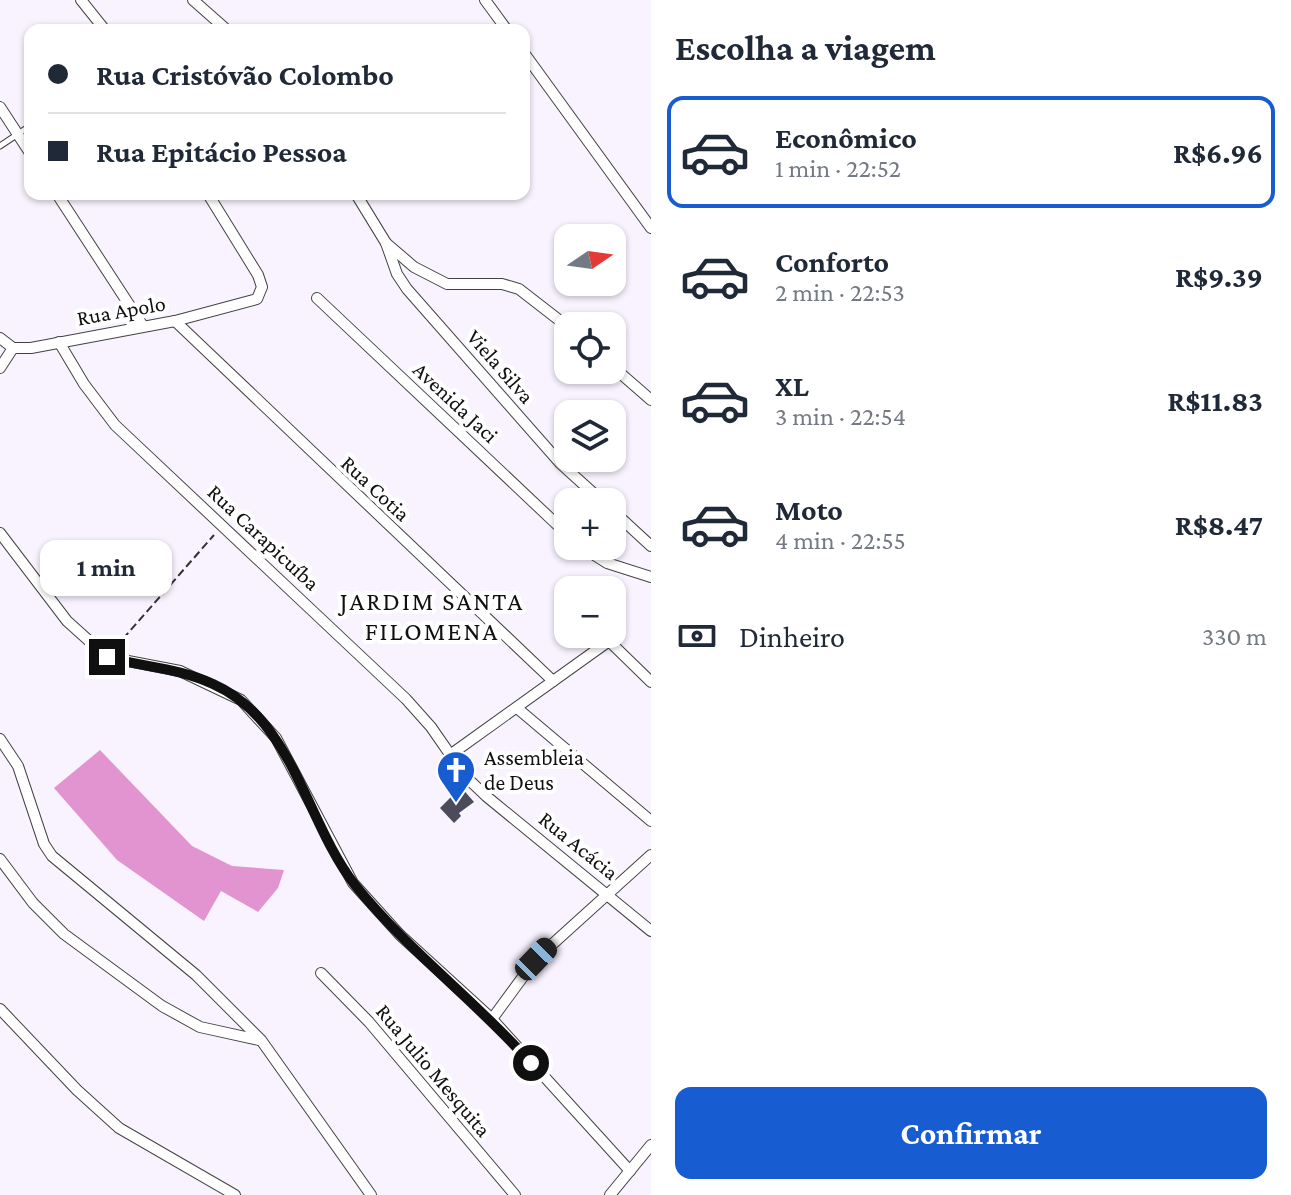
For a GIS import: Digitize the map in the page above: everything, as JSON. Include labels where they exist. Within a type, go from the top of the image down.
[{"type":"street","points":[[81,0],[100,24]]},
{"type":"street","points":[[193,0],[220,24]]},
{"type":"street","points":[[485,0],[503,24]]},
{"type":"street","points":[[530,61],[651,228]]},
{"type":"street","points":[[0,107],[24,144]]},
{"type":"street","points":[[61,200],[143,326]]},
{"type":"street","name":"Rua Apolo","points":[[13,348],[175,321],[251,302],[260,294],[258,275],[212,200]]},
{"type":"street","points":[[360,200],[386,243],[422,273],[447,284],[502,284],[519,289],[554,316]]},
{"type":"street","name":"Viela Silva","points":[[386,243],[397,274],[407,289],[560,463],[588,488]]},
{"type":"street","name":"Avenida Jaci","points":[[317,298],[554,522]]},
{"type":"street","name":"Rua Cotia","points":[[175,321],[553,681]]},
{"type":"street","points":[[0,338],[13,348],[8,361],[0,368]]},
{"type":"street","name":"Rua Carapicuíba","points":[[59,342],[84,384],[115,425],[406,699],[450,755]]},
{"type":"street","points":[[626,378],[651,400]]},
{"type":"street","points":[[626,523],[651,546]]},
{"type":"street","points":[[0,533],[67,621],[107,657],[180,671],[241,700],[276,738],[353,883],[400,935],[492,1019],[630,1171]]},
{"type":"street","points":[[602,560],[651,577]]},
{"type":"street","points":[[450,755],[611,640],[651,682]]},
{"type":"street","points":[[517,708],[651,821]]},
{"type":"street","points":[[0,739],[18,766],[44,844],[52,856],[196,975],[261,1040],[371,1195]]},
{"type":"street","name":"Rua Acácia","points":[[450,755],[486,796],[651,931]]},
{"type":"street","points":[[492,1019],[536,959],[651,855]]},
{"type":"street","points":[[0,859],[33,903],[64,934],[162,1006],[200,1027],[261,1040]]},
{"type":"street","name":"Rua Julio Mesquita","points":[[321,973],[369,1022],[515,1195]]},
{"type":"street","points":[[0,1009],[77,1090],[119,1128],[235,1195]]},
{"type":"street","points":[[610,1195],[651,1145]]},
{"type":"lane","points":[[0,146],[24,130]]},
{"type":"path","points":[[107,657],[223,525]]},
{"type":"shaded area","points":[[100,750],[192,846],[232,866],[284,870],[278,888],[258,912],[221,891],[204,921],[117,860],[54,788]]},
{"type":"building","name":"Assembleia de Deus","points":[[461,787],[474,802],[459,813],[461,816],[454,823],[440,808]]},
{"type":"place","name":"Assembleia de Deus","points":[[456,804]]},
{"type":"district","name":"JARDIM SANTA FILOMENA","points":[[432,616]]},
{"type":"route","points":[[107,657],[129,664],[180,671],[216,685],[241,700],[276,738],[353,883],[400,935],[492,1019],[531,1063]]}]
